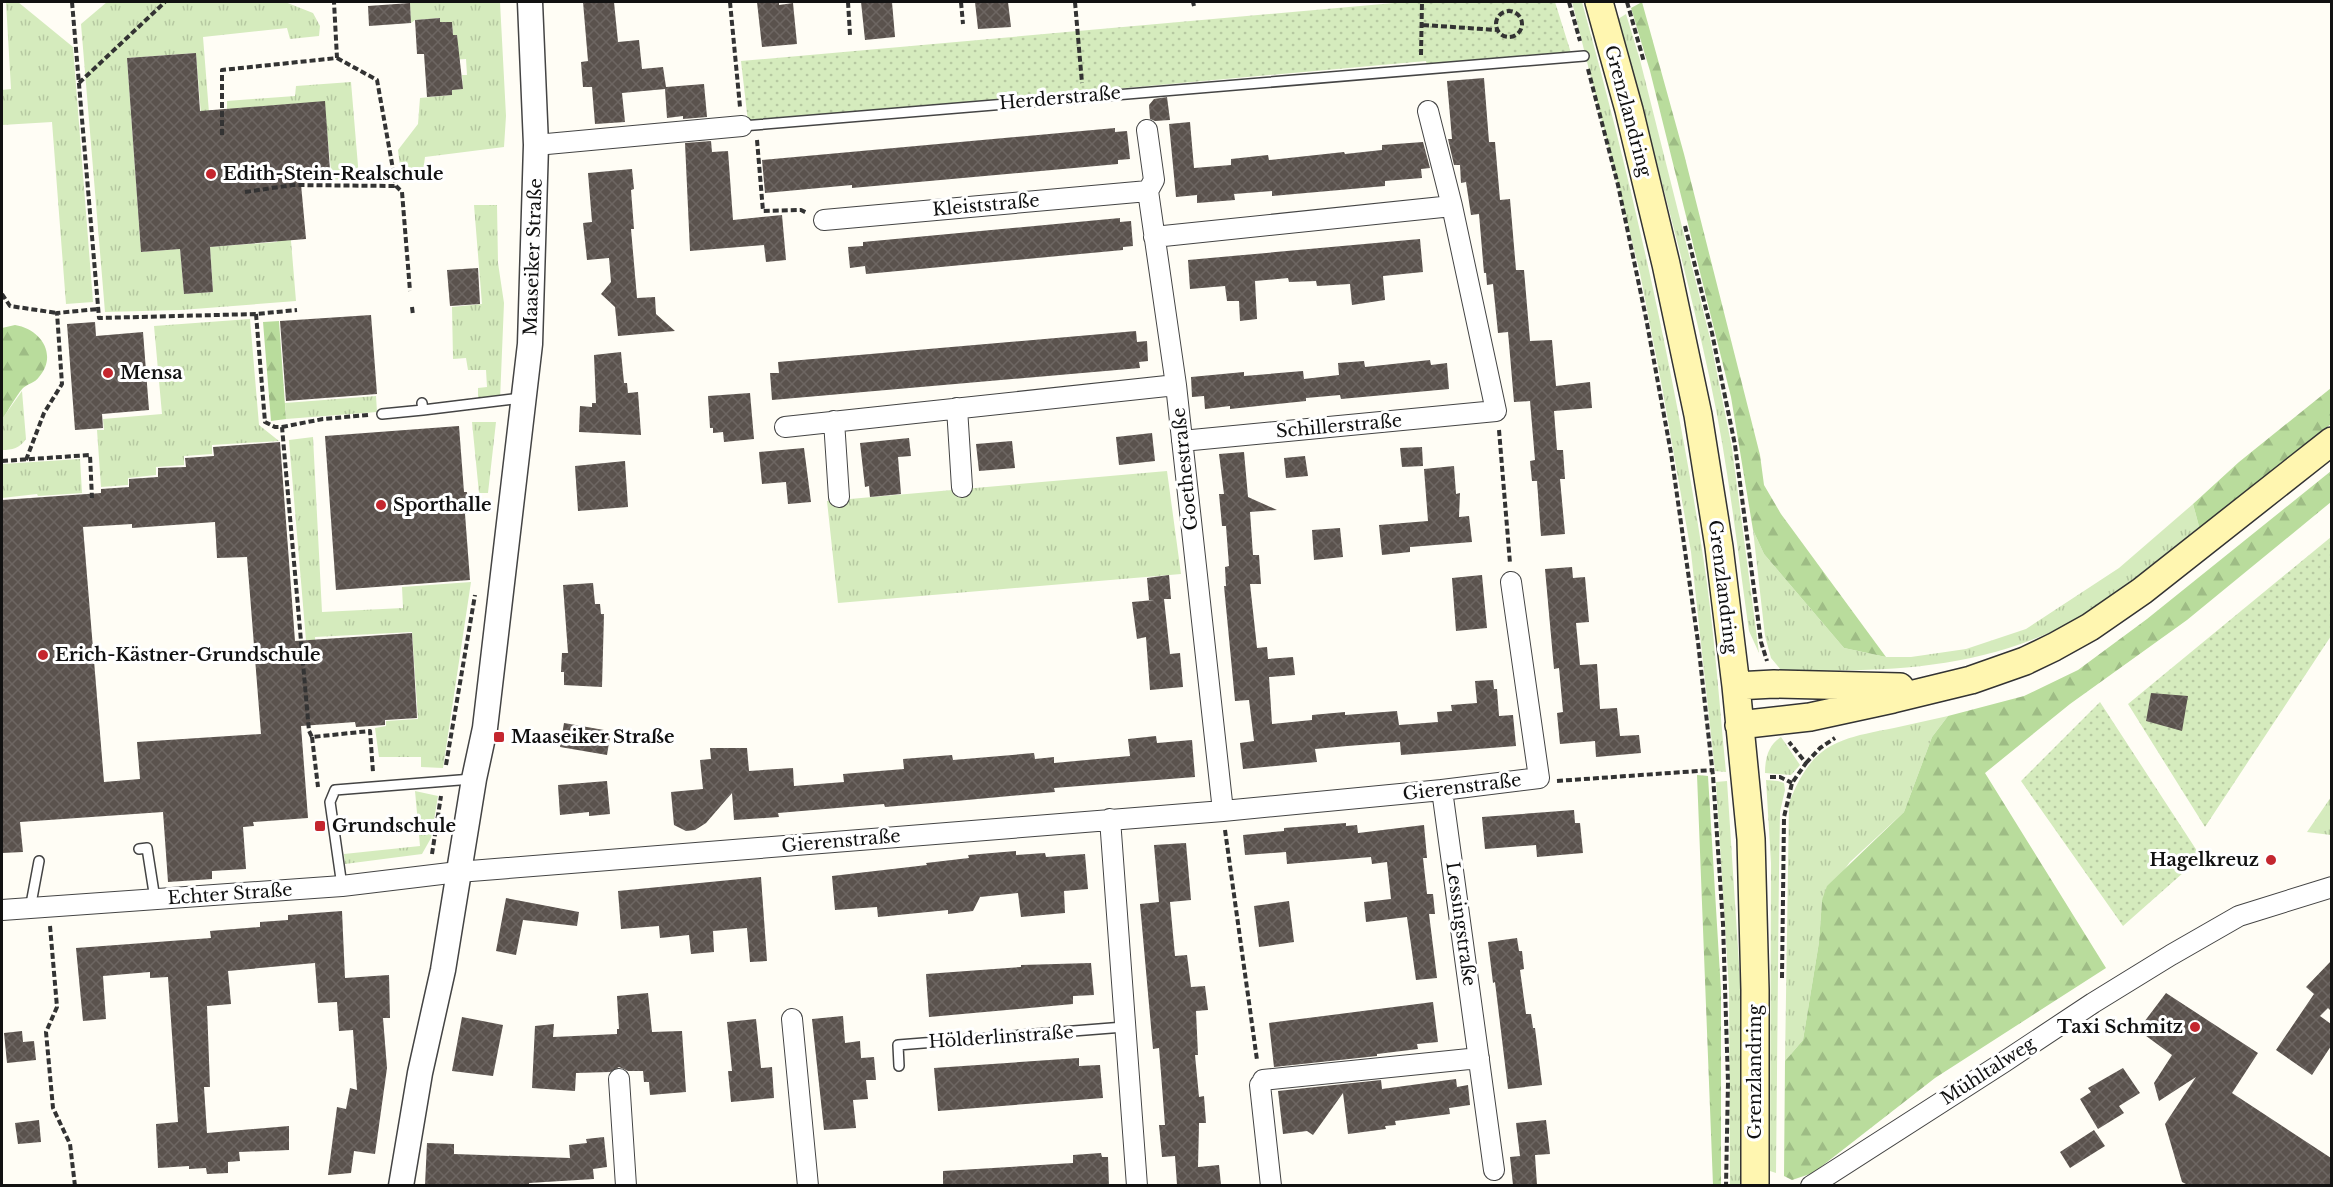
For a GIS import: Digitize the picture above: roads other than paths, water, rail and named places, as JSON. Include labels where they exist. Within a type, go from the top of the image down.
[{"type":"main road","name":"Grenzlandring","points":[[1599,2],[1629,110],[1666,264],[1698,415],[1719,547],[1736,686],[1751,851],[1755,990],[1755,1185]]},
{"type":"main road","points":[[1739,725],[1810,717],[1871,705],[1971,680],[2025,661],[2090,627],[2142,591],[2331,441]]},
{"type":"main road","points":[[1736,686],[1774,684],[1937,687]]},
{"type":"street","name":"Maaseiker Straße","points":[[400,1185],[420,1073],[443,970],[474,779],[485,728],[530,344],[536,145],[530,2]]},
{"type":"street","points":[[1154,237],[1452,206],[1428,111]]},
{"type":"street","name":"Herderstraße","points":[[536,145],[749,125]]},
{"type":"street","name":"Goethestraße","points":[[1147,130],[1154,180],[1148,191],[1176,385],[1223,811]]},
{"type":"street","name":"Kleiststraße","points":[[824,220],[1148,191]]},
{"type":"street","name":"Schillerstraße","points":[[1182,441],[1496,411],[1452,206]]},
{"type":"street","points":[[785,426],[1176,385]]},
{"type":"street","points":[[957,408],[962,487]]},
{"type":"street","points":[[834,422],[839,497]]},
{"type":"street","name":"Gierenstraße","points":[[458,872],[1223,811],[1443,790],[1539,778],[1511,582]]},
{"type":"street","name":"Lessingstraße","points":[[1443,790],[1494,1170]]},
{"type":"street","points":[[1110,819],[1137,1185]]},
{"type":"street","name":"Echter Straße","points":[[2,910],[342,886],[458,872]]},
{"type":"street","name":"Mühltalweg","points":[[1811,1185],[2004,1062],[2093,1002],[2170,955],[2239,916],[2331,887]]},
{"type":"street","points":[[792,1019],[808,1185]]},
{"type":"street","points":[[1271,1185],[1262,1083],[1479,1058]]},
{"type":"street","points":[[619,1079],[626,1185]]},
{"type":"lane","name":"Herderstraße","points":[[749,125],[1584,56]]},
{"type":"lane","points":[[382,414],[422,406],[524,398]]},
{"type":"lane","points":[[342,886],[330,802],[335,790],[474,779]]},
{"type":"lane","points":[[140,849],[147,848],[154,899]]},
{"type":"lane","points":[[39,861],[39,908]]},
{"type":"lane","name":"Hölderlinstraße","points":[[899,1066],[898,1045],[1125,1027]]},
{"type":"place","name":"Edith-Stein-Realschule","points":[[211,174]]},
{"type":"place","name":"Mensa","points":[[108,373]]},
{"type":"place","name":"Sporthalle","points":[[381,505]]},
{"type":"place","name":"Erich-Kästner-Grundschule","points":[[43,655]]},
{"type":"place","name":"Maaseiker Straße","points":[[499,737]]},
{"type":"place","name":"Grundschule","points":[[320,826]]},
{"type":"place","name":"Hagelkreuz","points":[[2271,860]]},
{"type":"place","name":"Taxi Schmitz","points":[[2195,1027]]}]
